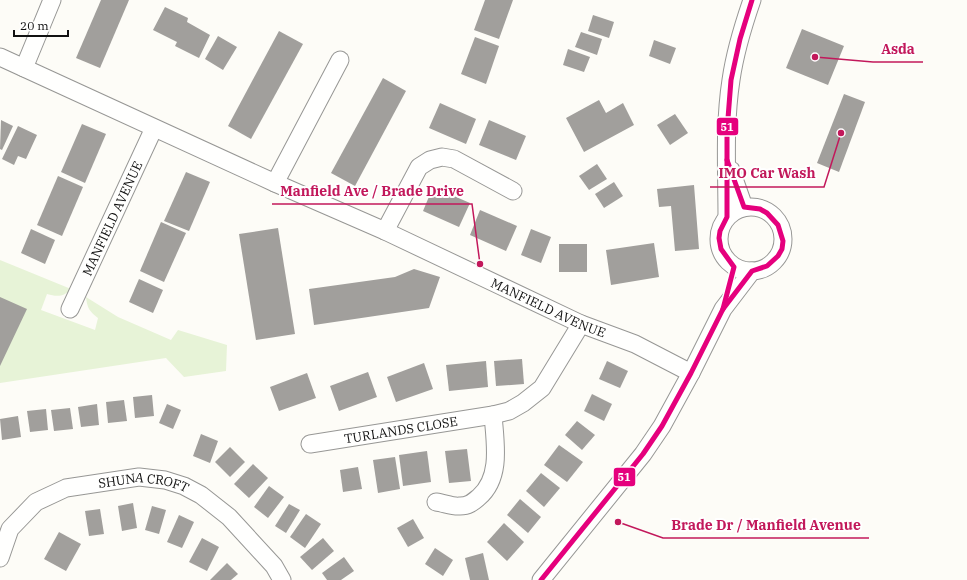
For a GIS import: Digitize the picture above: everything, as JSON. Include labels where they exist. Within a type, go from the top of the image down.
[{"type":"street","points":[[24,68],[52,0]]},
{"type":"street","points":[[727,217],[728,160],[726,133],[731,80],[736,50],[752,0]]},
{"type":"street","name":"MANFIELD AVENUE","points":[[0,57],[275,183],[385,231],[581,324],[635,344],[691,373]]},
{"type":"street","points":[[275,183],[340,60]]},
{"type":"street","name":"MANFIELD AVENUE","points":[[70,309],[154,128]]},
{"type":"street","points":[[385,231],[418,167],[430,160],[442,157],[454,160],[513,191]]},
{"type":"street","points":[[728,160],[744,207]]},
{"type":"street","points":[[744,207],[759,208],[771,215],[778,223],[783,239],[781,249],[772,263],[763,269],[752,271],[734,267],[724,256],[719,246],[721,227],[727,217],[744,207]]},
{"type":"street","points":[[723,309],[734,267]]},
{"type":"street","points":[[541,580],[643,454],[662,426],[691,373],[723,309],[752,271]]},
{"type":"street","name":"TURLANDS CLOSE","points":[[310,444],[493,415],[509,411],[523,403],[542,388],[581,324]]},
{"type":"street","points":[[436,502],[460,506],[472,504],[484,493],[493,476],[496,456],[493,415]]},
{"type":"street","name":"SHUNA CROFT","points":[[0,558],[10,529],[36,502],[66,488],[139,477],[165,480],[184,486],[201,495],[229,517],[274,566],[282,580]]},
{"type":"green space","points":[[0,260],[71,289],[66,294],[60,296],[47,294],[41,310],[95,330],[98,318],[89,309],[86,297],[118,317],[171,340],[178,330],[227,345],[226,371],[184,377],[166,358],[0,383]]},
{"type":"building","points":[[101,0],[129,0],[100,68],[76,58]]},
{"type":"building","points":[[485,0],[513,0],[499,39],[474,30]]},
{"type":"building","points":[[165,7],[188,18],[187,22],[210,35],[199,58],[175,46],[177,42],[153,30]]},
{"type":"building","points":[[593,15],[614,22],[609,38],[588,31]]},
{"type":"building","points":[[802,29],[844,46],[828,85],[786,68]]},
{"type":"building","points":[[279,31],[303,44],[251,139],[228,126]]},
{"type":"building","points":[[581,32],[602,39],[597,55],[575,47]]},
{"type":"building","points":[[218,36],[237,47],[223,70],[205,59]]},
{"type":"building","points":[[475,37],[499,46],[486,84],[461,74]]},
{"type":"building","points":[[654,40],[676,48],[670,64],[649,56]]},
{"type":"building","points":[[568,49],[590,57],[584,72],[563,65]]},
{"type":"building","points":[[383,78],[406,91],[355,186],[331,173]]},
{"type":"building","points":[[844,94],[865,102],[839,172],[817,163]]},
{"type":"building","points":[[599,100],[606,113],[623,103],[634,125],[584,152],[566,118]]},
{"type":"building","points":[[440,103],[476,119],[466,144],[429,128]]},
{"type":"building","points":[[675,114],[688,133],[670,145],[657,125]]},
{"type":"building","points":[[1,120],[13,126],[2,150],[0,149]]},
{"type":"building","points":[[489,120],[526,136],[516,160],[479,145]]},
{"type":"building","points":[[82,124],[106,134],[85,183],[61,172]]},
{"type":"building","points":[[18,126],[37,135],[26,159],[18,156],[14,165],[2,159]]},
{"type":"building","points":[[597,164],[607,179],[589,190],[579,176]]},
{"type":"building","points":[[186,172],[210,182],[189,231],[164,221]]},
{"type":"building","points":[[58,176],[83,187],[62,236],[37,225]]},
{"type":"building","points":[[614,182],[623,196],[604,208],[595,194]]},
{"type":"building","points":[[694,185],[699,249],[675,251],[671,206],[659,207],[657,189]]},
{"type":"building","points":[[433,187],[470,203],[459,227],[423,211]]},
{"type":"building","points":[[480,210],[517,226],[506,251],[470,235]]},
{"type":"building","points":[[161,222],[186,233],[164,282],[140,271]]},
{"type":"building","points":[[278,228],[295,334],[256,340],[239,234]]},
{"type":"building","points":[[31,229],[55,240],[45,264],[21,253]]},
{"type":"building","points":[[531,229],[551,237],[541,263],[521,255]]},
{"type":"building","points":[[654,243],[659,277],[611,285],[606,250]]},
{"type":"building","points":[[559,244],[587,244],[587,272],[559,272]]},
{"type":"building","points":[[414,269],[440,277],[429,308],[314,325],[309,289],[395,277]]},
{"type":"building","points":[[139,279],[163,290],[153,313],[129,302]]},
{"type":"building","points":[[0,297],[27,309],[0,366]]},
{"type":"building","points":[[522,359],[524,384],[496,386],[494,361]]},
{"type":"building","points":[[486,361],[488,387],[449,391],[446,365]]},
{"type":"building","points":[[607,361],[628,371],[620,388],[599,379]]},
{"type":"building","points":[[424,363],[433,389],[396,402],[387,377]]},
{"type":"building","points":[[368,372],[377,397],[339,411],[330,386]]},
{"type":"building","points":[[307,373],[316,398],[279,411],[270,387]]},
{"type":"building","points":[[592,394],[612,404],[604,421],[584,411]]},
{"type":"building","points":[[152,395],[154,416],[135,418],[133,397]]},
{"type":"building","points":[[124,400],[127,421],[108,423],[106,402]]},
{"type":"building","points":[[97,404],[99,425],[81,427],[78,407]]},
{"type":"building","points":[[167,404],[181,410],[173,429],[159,423]]},
{"type":"building","points":[[70,408],[73,429],[54,431],[51,410]]},
{"type":"building","points":[[46,409],[48,430],[30,432],[27,411]]},
{"type":"building","points":[[18,416],[21,437],[2,440],[0,419]]},
{"type":"building","points":[[577,421],[595,435],[582,450],[565,435]]},
{"type":"building","points":[[201,434],[218,441],[210,463],[193,456]]},
{"type":"building","points":[[559,445],[583,462],[567,482],[544,465]]},
{"type":"building","points":[[230,447],[245,462],[230,477],[215,462]]},
{"type":"building","points":[[467,449],[471,481],[449,483],[445,451]]},
{"type":"building","points":[[427,451],[431,482],[403,486],[399,455]]},
{"type":"building","points":[[395,457],[400,489],[378,493],[373,460]]},
{"type":"building","points":[[253,464],[268,478],[249,498],[234,484]]},
{"type":"building","points":[[358,467],[362,489],[343,492],[340,470]]},
{"type":"building","points":[[541,473],[560,488],[544,507],[526,491]]},
{"type":"building","points":[[269,486],[284,497],[268,518],[254,507]]},
{"type":"building","points":[[520,499],[541,517],[528,533],[507,515]]},
{"type":"building","points":[[133,503],[137,528],[122,531],[118,506]]},
{"type":"building","points":[[289,504],[300,510],[286,533],[275,526]]},
{"type":"building","points":[[152,506],[166,510],[159,534],[145,530]]},
{"type":"building","points":[[100,509],[104,534],[89,536],[85,511]]},
{"type":"building","points":[[306,514],[321,524],[305,548],[290,537]]},
{"type":"building","points":[[179,515],[194,522],[182,548],[167,542]]},
{"type":"building","points":[[413,519],[424,538],[408,547],[397,528]]},
{"type":"building","points":[[504,523],[524,542],[507,561],[487,542]]},
{"type":"building","points":[[59,532],[81,544],[66,571],[44,559]]},
{"type":"building","points":[[202,538],[219,547],[207,571],[189,562]]},
{"type":"building","points":[[323,538],[334,551],[312,570],[300,557]]},
{"type":"building","points":[[435,548],[453,560],[443,576],[425,564]]},
{"type":"building","points":[[483,553],[489,580],[470,580],[465,558]]},
{"type":"building","points":[[344,557],[354,571],[341,580],[327,580],[322,573]]},
{"type":"building","points":[[227,563],[238,574],[231,580],[210,580]]},
{"type":"transit line","name":"51","points":[[723,309],[734,267],[721,249],[719,238],[720,231],[727,217],[727,131],[731,80],[740,39],[752,0]]},
{"type":"transit line","name":"51","points":[[541,580],[643,454],[662,426],[691,373],[723,309],[752,271],[767,266],[778,256],[782,249],[783,241],[778,225],[767,213],[760,209],[744,207],[727,160]]},
{"type":"place","name":"Asda","points":[[815,57]]},
{"type":"place","name":"IMO Car Wash","points":[[841,133]]},
{"type":"place","name":"Manfield Ave / Brade Drive","points":[[480,264]]},
{"type":"place","name":"Brade Dr / Manfield Avenue","points":[[618,522]]}]
